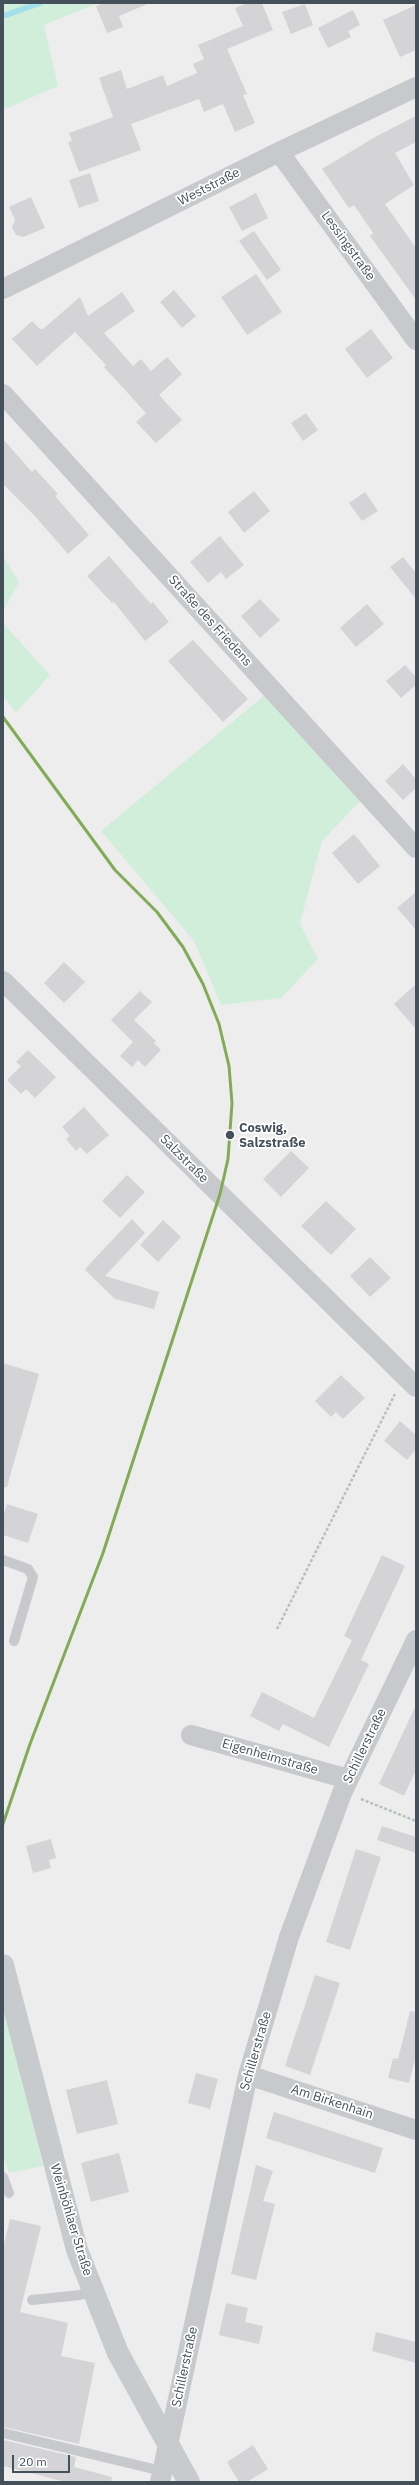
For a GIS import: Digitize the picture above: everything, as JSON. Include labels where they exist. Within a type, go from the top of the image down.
[{"type":"main road","name":"Weinböhlaer Straße","points":[[3,1965],[77,2250],[118,2353],[189,2482]]},
{"type":"street","name":"Weststraße","points":[[3,289],[279,152],[416,87]]},
{"type":"street","name":"Lessingstraße","points":[[279,152],[416,340]]},
{"type":"street","name":"Straße des Friedens","points":[[3,394],[416,848]]},
{"type":"street","name":"Salzstraße","points":[[3,981],[410,1381]]},
{"type":"street","name":"Schillerstraße","points":[[161,2476],[248,2075],[289,1936],[345,1786],[416,1640]]},
{"type":"street","name":"Eigenheimstraße","points":[[191,1735],[345,1786]]},
{"type":"street","name":"Am Birkenhain","points":[[248,2075],[416,2130]]},
{"type":"lane","points":[[3,1560],[28,1569],[33,1577],[14,1641]]},
{"type":"lane","points":[[3,2177],[9,2193]]},
{"type":"lane","points":[[32,2300],[80,2295],[93,2290]]},
{"type":"lane","points":[[3,2433],[161,2476]]},
{"type":"path","points":[[277,1629],[410,1381]]},
{"type":"path","points":[[345,1786],[416,1821]]},
{"type":"green space","points":[[3,3],[99,3],[44,25],[58,86],[3,110]]},
{"type":"green space","points":[[3,556],[19,582],[3,611]]},
{"type":"green space","points":[[3,623],[50,675],[16,713],[3,695]]},
{"type":"green space","points":[[272,689],[364,797],[322,841],[300,923],[318,959],[281,998],[221,1005],[194,941],[101,831]]},
{"type":"green space","points":[[3,2003],[43,2166],[9,2173],[3,2156]]},
{"type":"building","points":[[104,3],[150,3],[119,16],[123,27],[107,33],[96,6]]},
{"type":"building","points":[[247,3],[262,3],[273,30],[227,49],[247,94],[243,95],[255,123],[235,132],[223,104],[204,112],[199,99],[131,124],[141,150],[79,172],[68,142],[72,141],[69,133],[113,117],[99,78],[121,70],[127,89],[163,75],[167,86],[197,73],[193,64],[204,59],[198,45],[243,26],[235,8]]},
{"type":"building","points":[[305,4],[313,25],[291,34],[282,12]]},
{"type":"building","points":[[416,5],[416,50],[400,57],[383,20]]},
{"type":"building","points":[[353,10],[360,25],[348,31],[351,37],[328,48],[318,28]]},
{"type":"building","points":[[416,116],[416,142],[395,153],[414,185],[385,204],[416,248],[416,300],[370,236],[373,233],[354,205],[349,208],[322,169],[375,137]]},
{"type":"building","points":[[90,173],[99,201],[79,208],[69,180]]},
{"type":"building","points":[[256,193],[268,218],[242,231],[229,207]]},
{"type":"building","points":[[31,197],[45,228],[23,237],[16,235],[12,227],[15,220],[9,207]]},
{"type":"building","points":[[254,231],[281,270],[267,280],[239,241]]},
{"type":"building","points":[[256,274],[282,312],[247,335],[221,297]]},
{"type":"building","points":[[174,290],[196,316],[182,328],[160,302]]},
{"type":"building","points":[[122,292],[135,311],[104,333],[133,366],[141,359],[151,371],[167,357],[182,374],[159,395],[182,420],[156,443],[136,422],[146,413],[104,367],[106,365],[75,332],[37,366],[12,339],[32,321],[40,329],[43,329],[80,297],[88,316]]},
{"type":"building","points":[[371,329],[393,358],[367,378],[345,349]]},
{"type":"building","points":[[306,413],[318,430],[303,441],[291,423]]},
{"type":"building","points":[[3,439],[32,472],[35,469],[58,494],[55,496],[89,535],[68,554],[34,515],[3,484]]},
{"type":"building","points":[[254,491],[270,511],[244,533],[228,512]]},
{"type":"building","points":[[365,492],[378,511],[362,521],[349,503]]},
{"type":"building","points":[[220,536],[244,565],[226,579],[221,572],[208,583],[190,562]]},
{"type":"building","points":[[109,556],[151,604],[153,602],[169,622],[145,641],[114,602],[112,603],[87,576]]},
{"type":"building","points":[[403,557],[416,573],[416,599],[390,567]]},
{"type":"building","points":[[260,599],[280,620],[260,638],[241,616]]},
{"type":"building","points":[[367,604],[384,624],[356,647],[340,628]]},
{"type":"building","points":[[193,640],[248,699],[223,722],[168,661]]},
{"type":"building","points":[[405,665],[416,677],[416,685],[401,698],[386,681]]},
{"type":"building","points":[[403,764],[416,779],[416,788],[403,800],[385,781]]},
{"type":"building","points":[[354,834],[380,866],[358,884],[332,853]]},
{"type":"building","points":[[416,892],[416,930],[397,908]]},
{"type":"building","points":[[64,962],[85,982],[64,1003],[44,983]]},
{"type":"building","points":[[416,984],[416,1029],[394,1004]]},
{"type":"building","points":[[140,991],[152,1002],[134,1020],[156,1041],[154,1043],[161,1050],[145,1067],[138,1060],[132,1067],[120,1056],[133,1042],[111,1020]]},
{"type":"building","points":[[28,1050],[56,1077],[35,1098],[26,1089],[21,1094],[7,1080],[21,1066],[16,1062]]},
{"type":"building","points":[[84,1107],[109,1135],[87,1154],[80,1147],[76,1151],[66,1139],[70,1136],[62,1127]]},
{"type":"building","points":[[291,1151],[309,1168],[281,1197],[263,1179]]},
{"type":"building","points":[[127,1175],[145,1192],[120,1218],[102,1201]]},
{"type":"building","points":[[326,1201],[356,1229],[331,1255],[301,1226]]},
{"type":"building","points":[[132,1219],[145,1233],[105,1276],[159,1292],[154,1309],[115,1299],[85,1270],[87,1271],[85,1269]]},
{"type":"building","points":[[163,1220],[181,1237],[158,1262],[140,1245]]},
{"type":"building","points":[[370,1257],[391,1278],[370,1297],[350,1276]]},
{"type":"building","points":[[3,1363],[39,1374],[7,1487],[3,1487]]},
{"type":"building","points":[[341,1375],[365,1398],[343,1419],[336,1412],[331,1417],[315,1401]]},
{"type":"building","points":[[400,1421],[416,1435],[416,1449],[407,1460],[384,1441]]},
{"type":"building","points":[[7,1504],[38,1514],[28,1543],[3,1535],[3,1516]]},
{"type":"building","points":[[382,1555],[405,1566],[361,1660],[369,1664],[329,1747],[283,1724],[279,1731],[250,1716],[262,1692],[314,1718],[352,1640],[344,1636]]},
{"type":"building","points":[[416,1705],[416,1770],[404,1796],[379,1784]]},
{"type":"building","points":[[382,1826],[416,1837],[416,1853],[377,1840]]},
{"type":"building","points":[[51,1839],[56,1858],[49,1860],[51,1868],[33,1873],[26,1846]]},
{"type":"building","points":[[356,1849],[381,1857],[350,1950],[326,1942]]},
{"type":"building","points":[[315,1975],[340,1983],[310,2075],[285,2066]]},
{"type":"building","points":[[410,2011],[416,2012],[416,2056],[409,2083],[388,2078],[393,2058],[398,2059]]},
{"type":"building","points":[[196,2073],[218,2079],[210,2109],[188,2103]]},
{"type":"building","points":[[107,2080],[118,2124],[77,2134],[66,2090]]},
{"type":"building","points":[[274,2112],[383,2148],[375,2173],[266,2138]]},
{"type":"building","points":[[119,2153],[129,2192],[91,2202],[81,2163]]},
{"type":"building","points":[[256,2165],[273,2171],[263,2201],[275,2204],[256,2280],[231,2274]]},
{"type":"building","points":[[10,2219],[41,2226],[20,2312],[68,2323],[61,2356],[95,2363],[79,2444],[3,2427],[3,2249]]},
{"type":"building","points":[[226,2303],[248,2308],[245,2322],[263,2326],[259,2344],[219,2335]]},
{"type":"building","points":[[376,2332],[416,2342],[416,2363],[372,2351]]},
{"type":"building","points":[[3,2440],[76,2457],[74,2467],[112,2477],[111,2482],[66,2482],[3,2466]]},
{"type":"building","points":[[253,2445],[268,2469],[247,2482],[239,2482],[227,2462]]},
{"type":"waterway","points":[[3,16],[40,3]]},
{"type":"transit line","points":[[3,717],[115,870],[157,912],[183,947],[203,984],[219,1024],[229,1066],[232,1103],[228,1159],[220,1194],[103,1553],[30,1744],[3,1824]]},
{"type":"place","name":"Coswig, Salzstraße","points":[[230,1135]]}]
